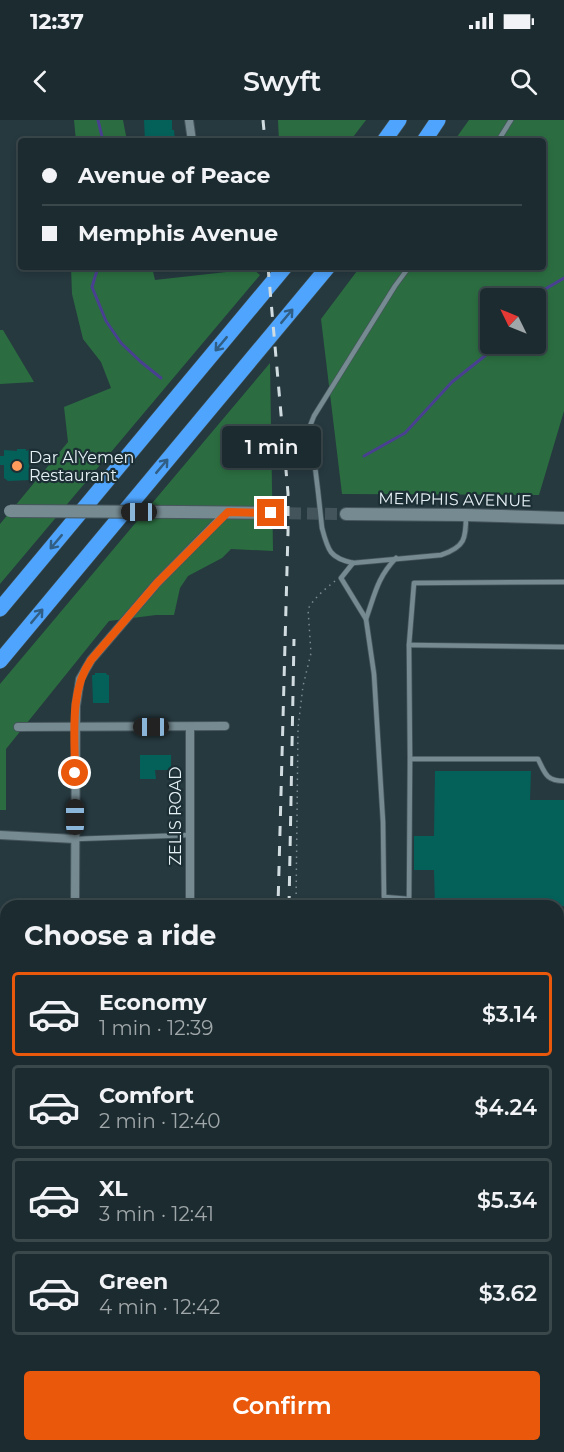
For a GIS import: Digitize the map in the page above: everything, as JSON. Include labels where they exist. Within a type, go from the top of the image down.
[{"type":"highway","points":[[386,138],[399,120]]},
{"type":"highway","points":[[426,138],[438,120]]},
{"type":"highway","points":[[0,609],[282,270]]},
{"type":"highway","points":[[0,661],[326,270]]},
{"type":"main road","points":[[5,511],[271,513]]},
{"type":"main road","name":"MEMPHIS AVENUE","points":[[346,514],[466,514],[564,518]]},
{"type":"street","points":[[189,120],[192,138]]},
{"type":"street","points":[[75,900],[75,726],[77,690],[85,668],[157,583],[228,512]]},
{"type":"street","points":[[18,727],[225,726]]},
{"type":"street","name":"ZELIS ROAD","points":[[190,727],[190,900]]},
{"type":"street","points":[[0,835],[75,839]]},
{"type":"lane","points":[[500,138],[511,120]]},
{"type":"lane","points":[[407,270],[314,416],[310,426],[322,528],[333,555],[340,560],[353,563],[441,555],[453,551],[464,541],[466,514]]},
{"type":"lane","points":[[366,619],[380,579],[396,558]]},
{"type":"lane","points":[[353,563],[340,578],[366,619],[375,685],[383,822],[384,900]]},
{"type":"lane","points":[[384,897],[409,899],[409,645],[414,582],[564,582]]},
{"type":"lane","points":[[409,645],[564,647]]},
{"type":"lane","points":[[410,759],[538,759],[548,777],[552,780],[564,781]]},
{"type":"lane","points":[[75,839],[190,836]]},
{"type":"path","points":[[296,900],[298,728],[303,686],[311,653],[308,609],[309,605],[326,588],[340,578]]},
{"type":"green space","points":[[74,120],[123,120],[126,138],[76,138]]},
{"type":"green space","points":[[278,120],[366,120],[352,138],[279,138]]},
{"type":"green space","points":[[469,120],[564,120],[564,411],[539,495],[342,494],[321,319],[358,270],[546,270],[546,138],[456,138]]},
{"type":"green space","points":[[71,270],[153,270],[155,280],[244,270],[254,270],[260,275],[0,584],[0,524],[68,442],[64,407],[111,388],[101,362],[83,339],[72,294]]},
{"type":"green space","points":[[0,330],[3,330],[34,382],[0,384]]},
{"type":"green space","points":[[270,363],[273,551],[231,549],[222,558],[188,576],[180,588],[174,615],[109,621],[6,749],[6,810],[0,810],[0,684]]},
{"type":"building","points":[[144,120],[172,120],[175,138],[145,138]]},
{"type":"building","points":[[17,449],[29,450],[31,480],[8,481],[4,478],[4,465],[0,465],[0,456],[4,456],[4,450],[17,451]]},
{"type":"building","points":[[95,673],[109,675],[109,703],[93,703],[92,675]]},
{"type":"building","points":[[140,755],[171,755],[171,770],[155,770],[156,779],[140,779]]},
{"type":"building","points":[[435,771],[531,771],[530,800],[564,800],[564,900],[435,900],[434,870],[414,870],[414,836],[434,836]]},
{"type":"waterway","points":[[98,120],[102,138]]},
{"type":"waterway","points":[[97,270],[92,287],[106,321],[121,343],[161,378]]},
{"type":"waterway","points":[[546,289],[564,278]]},
{"type":"waterway","points":[[364,456],[405,433],[452,382],[487,354]]},
{"type":"tunnel","points":[[271,513],[346,514]]},
{"type":"railway","points":[[263,120],[265,138]]},
{"type":"railway","points":[[268,270],[288,493],[278,900]]},
{"type":"railway","points":[[289,900],[294,639]]},
{"type":"place","name":"Dar AlYemen Restaurant","points":[[17,466]]},
{"type":"route","points":[[75,773],[77,690],[82,674],[91,660],[157,583],[228,512],[271,513]]}]
